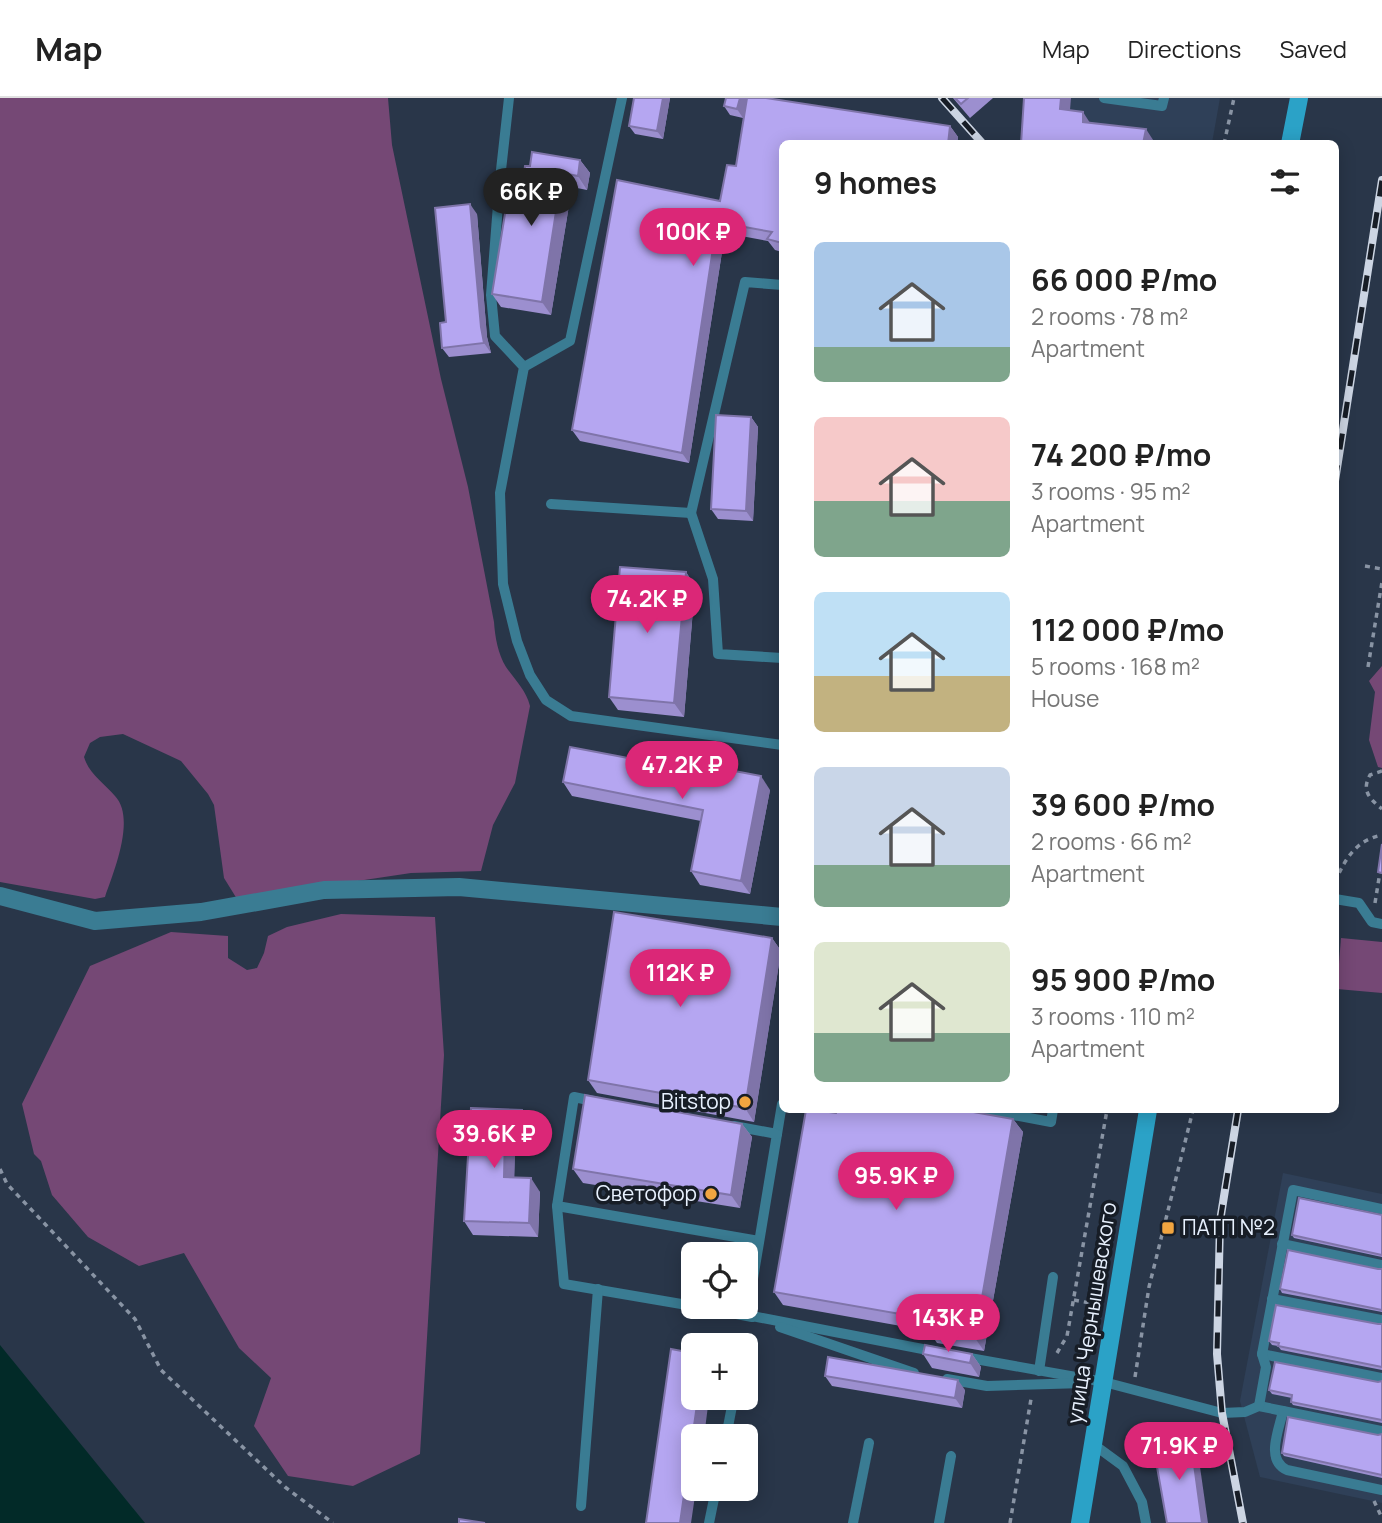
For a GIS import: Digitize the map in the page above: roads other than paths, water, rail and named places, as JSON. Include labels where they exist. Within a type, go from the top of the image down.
[{"type":"main road","points":[[1291,140],[1299,98]]},
{"type":"main road","name":"улица Чернышевского","points":[[1080,1523],[1148,1113]]},
{"type":"street","points":[[0,896],[95,921],[201,912],[324,890],[459,887],[779,917]]},
{"type":"lane","points":[[509,98],[491,295],[495,336],[524,367]]},
{"type":"lane","points":[[622,98],[570,341],[524,367],[500,494],[503,584],[517,641],[530,675],[546,700],[571,716],[779,745]]},
{"type":"lane","points":[[1104,98],[1162,106],[1164,98]]},
{"type":"lane","points":[[779,285],[745,282],[691,513],[713,579],[718,654],[779,658]]},
{"type":"lane","points":[[551,504],[691,513]]},
{"type":"lane","points":[[1339,900],[1359,903],[1377,923]]},
{"type":"lane","points":[[615,1105],[574,1097],[557,1206],[564,1284],[681,1304]]},
{"type":"lane","points":[[758,1247],[780,1113]]},
{"type":"lane","points":[[1002,1113],[1051,1122],[1052,1113]]},
{"type":"lane","points":[[723,1124],[777,1134]]},
{"type":"lane","points":[[1259,1406],[1266,1367],[1262,1354],[1293,1190],[1382,1209]]},
{"type":"lane","points":[[557,1206],[759,1241]]},
{"type":"lane","points":[[1282,1244],[1382,1265]]},
{"type":"lane","points":[[1039,1371],[1053,1276]]},
{"type":"lane","points":[[581,1506],[598,1289]]},
{"type":"lane","points":[[1272,1299],[1382,1320]]},
{"type":"lane","points":[[758,1317],[1104,1382],[1222,1413],[1245,1412],[1259,1406],[1382,1430]]},
{"type":"lane","points":[[758,1319],[920,1374]]},
{"type":"lane","points":[[1262,1354],[1382,1378]]},
{"type":"lane","points":[[933,1376],[987,1386],[1104,1382]]},
{"type":"lane","points":[[1283,1411],[1274,1453],[1279,1466],[1286,1470],[1382,1489]]},
{"type":"lane","points":[[853,1523],[869,1443]]},
{"type":"lane","points":[[1093,1444],[1123,1466],[1142,1502],[1146,1523]]},
{"type":"lane","points":[[939,1523],[951,1455]]},
{"type":"lane","points":[[709,1523],[714,1501]]},
{"type":"railway","points":[[942,98],[979,140]]},
{"type":"railway","points":[[1339,455],[1382,180]]},
{"type":"railway","points":[[1238,1113],[1220,1221],[1217,1354],[1222,1413],[1243,1523]]},
{"type":"place","name":"Bitstop","points":[[745,1102]]},
{"type":"place","name":"Светофор","points":[[711,1194]]},
{"type":"place","name":"ПАТП №2","points":[[1168,1228]]}]
